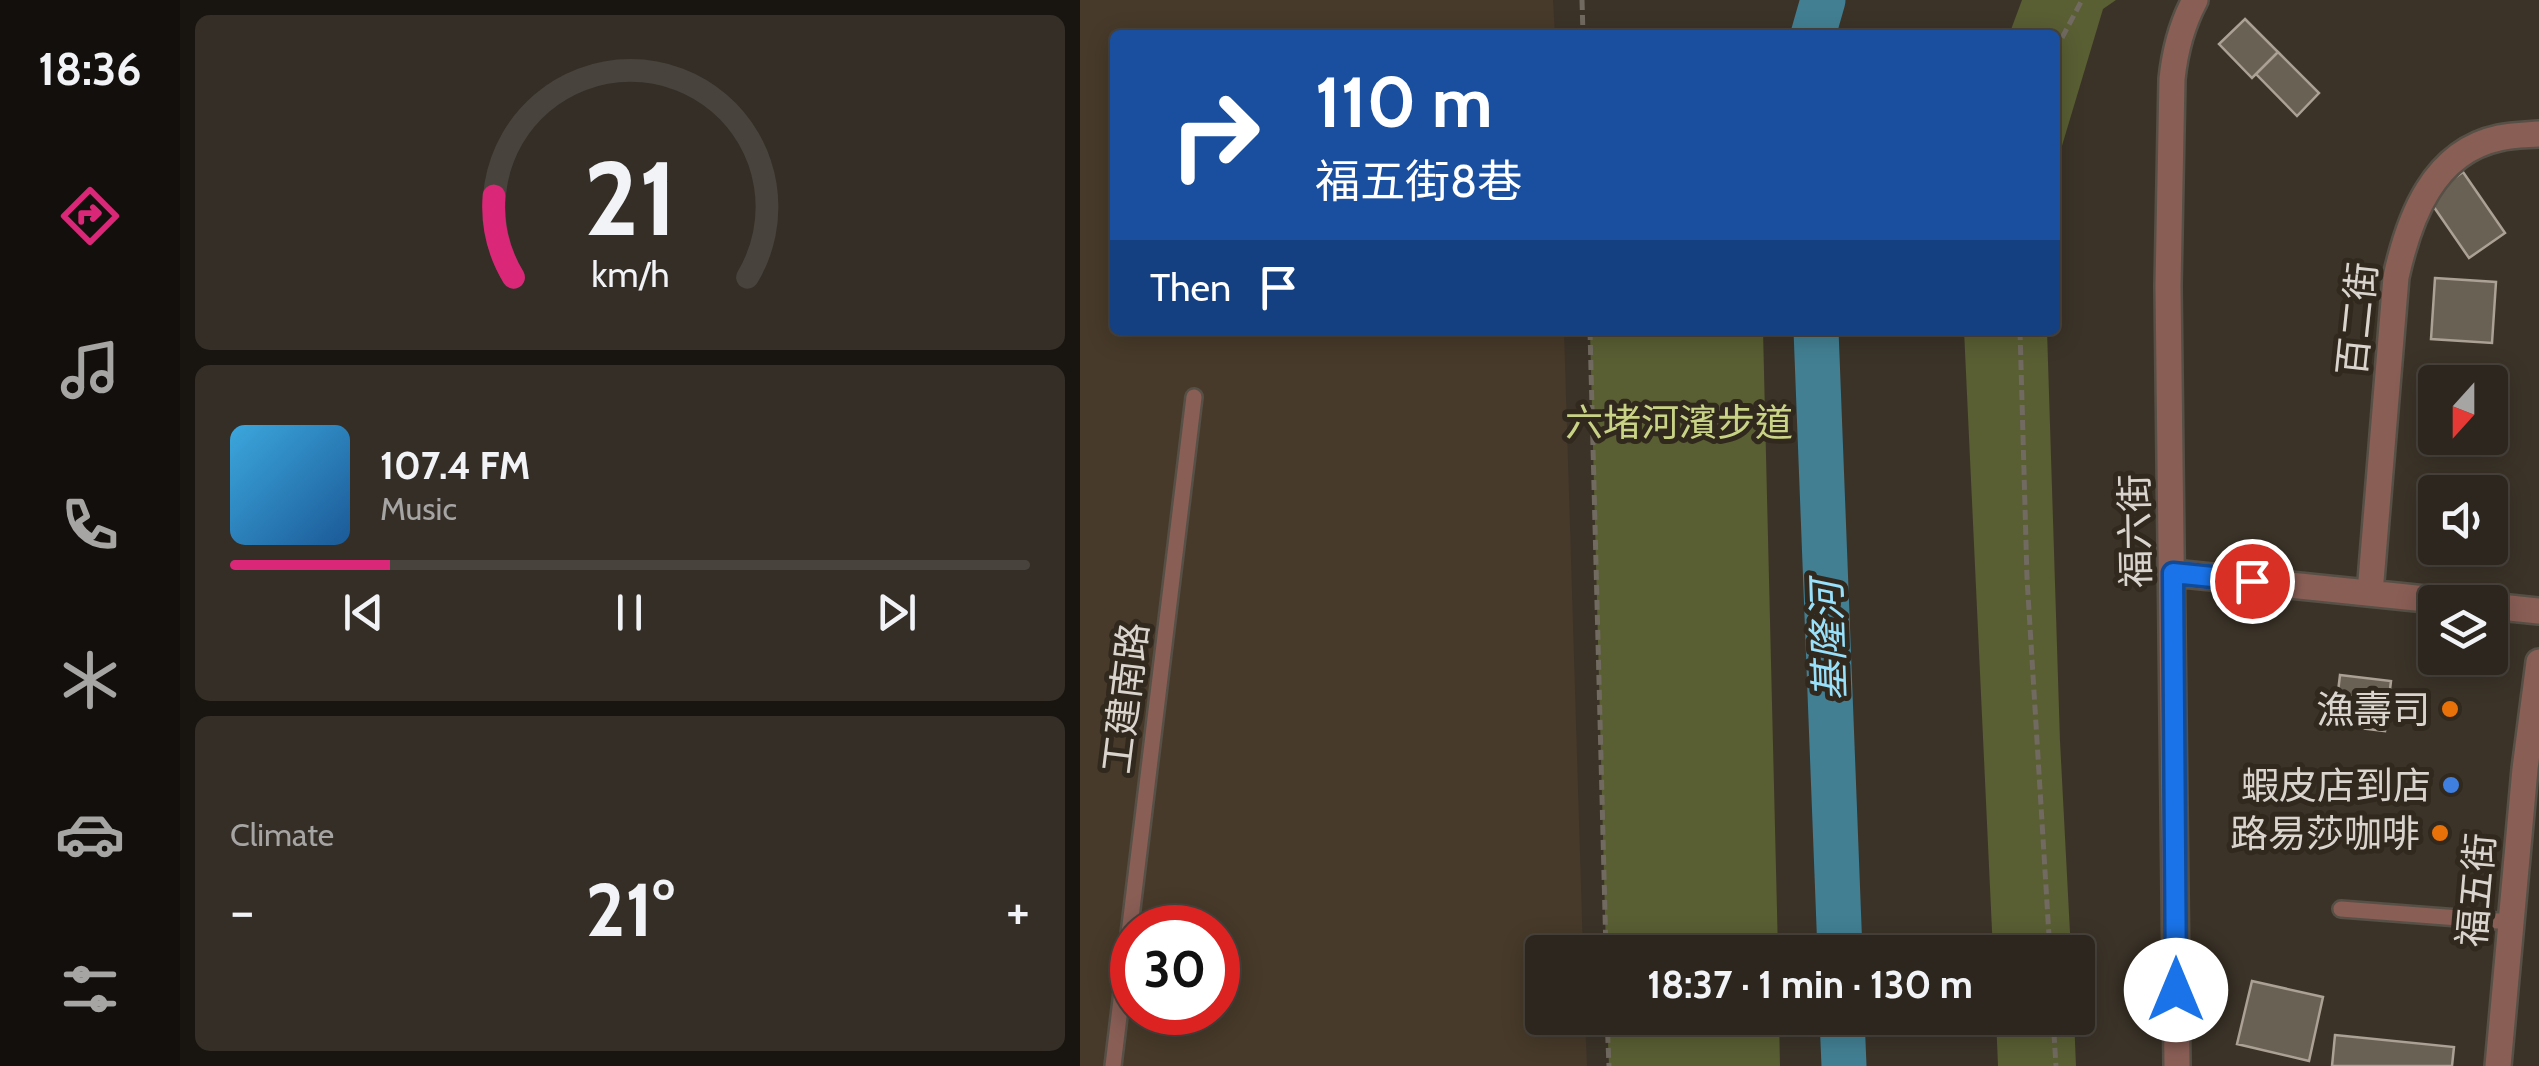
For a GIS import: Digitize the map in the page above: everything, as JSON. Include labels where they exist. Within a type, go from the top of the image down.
[{"type":"street","name":"福六街","points":[[2177,1066],[2168,286],[2172,80],[2175,50],[2195,0]]},
{"type":"street","name":"百二街","points":[[2370,594],[2396,276],[2405,235],[2440,172],[2462,152],[2498,138],[2539,134]]},
{"type":"street","points":[[2173,573],[2418,599]]},
{"type":"street","points":[[2508,608],[2539,612]]},
{"type":"street","name":"福五街","points":[[2498,1066],[2524,769],[2539,662]]},
{"type":"lane","name":"工建南路","points":[[1113,1066],[1194,397]]},
{"type":"lane","points":[[2340,909],[2511,922]]},
{"type":"path","points":[[1582,0],[1583,30]]},
{"type":"path","points":[[2060,42],[2082,0]]},
{"type":"path","points":[[1590,335],[1606,935]]},
{"type":"path","points":[[2020,335],[2027,578],[2049,935]]},
{"type":"path","points":[[1608,1035],[1609,1066]]},
{"type":"path","points":[[2055,1035],[2056,1066]]},
{"type":"shaded area","points":[[1080,0],[1553,0],[1555,30],[1110,30],[1110,335],[1564,335],[1582,935],[1525,935],[1525,1035],[1586,1035],[1587,1066],[1080,1066]]},
{"type":"green space","points":[[2022,0],[2116,0],[2103,9],[2060,152],[2060,30],[2011,30]]},
{"type":"green space","name":"六堵河濱步道","points":[[1590,335],[1763,335],[1778,935],[1606,935]]},
{"type":"green space","points":[[1964,335],[2047,335],[2070,935],[1992,935]]},
{"type":"green space","points":[[1608,1035],[1779,1035],[1780,1066],[1609,1066]]},
{"type":"green space","points":[[1997,1035],[2075,1035],[2076,1066],[1998,1066]]},
{"type":"building","points":[[2245,19],[2278,52],[2252,78],[2219,44]]},
{"type":"building","points":[[2278,52],[2319,93],[2297,116],[2256,74]]},
{"type":"building","points":[[2463,172],[2505,233],[2469,258],[2427,197]]},
{"type":"building","points":[[2435,278],[2496,282],[2492,343],[2431,339]]},
{"type":"building","points":[[2340,675],[2391,681],[2385,731],[2334,725]]},
{"type":"building","points":[[2252,981],[2323,997],[2309,1061],[2237,1044]]},
{"type":"building","points":[[2335,1035],[2454,1047],[2452,1066],[2332,1066]]},
{"type":"waterway","name":"基隆河","points":[[1814,30],[1823,0]]},
{"type":"waterway","name":"基隆河","points":[[1816,335],[1839,935]]},
{"type":"waterway","name":"基隆河","points":[[1843,1035],[1844,1066]]},
{"type":"place","name":"漁壽司","points":[[2450,709]]},
{"type":"place","name":"蝦皮店到店","points":[[2451,785]]},
{"type":"place","name":"路易莎咖啡","points":[[2440,833]]},
{"type":"route","points":[[2176,990],[2173,573],[2252,581]]}]
